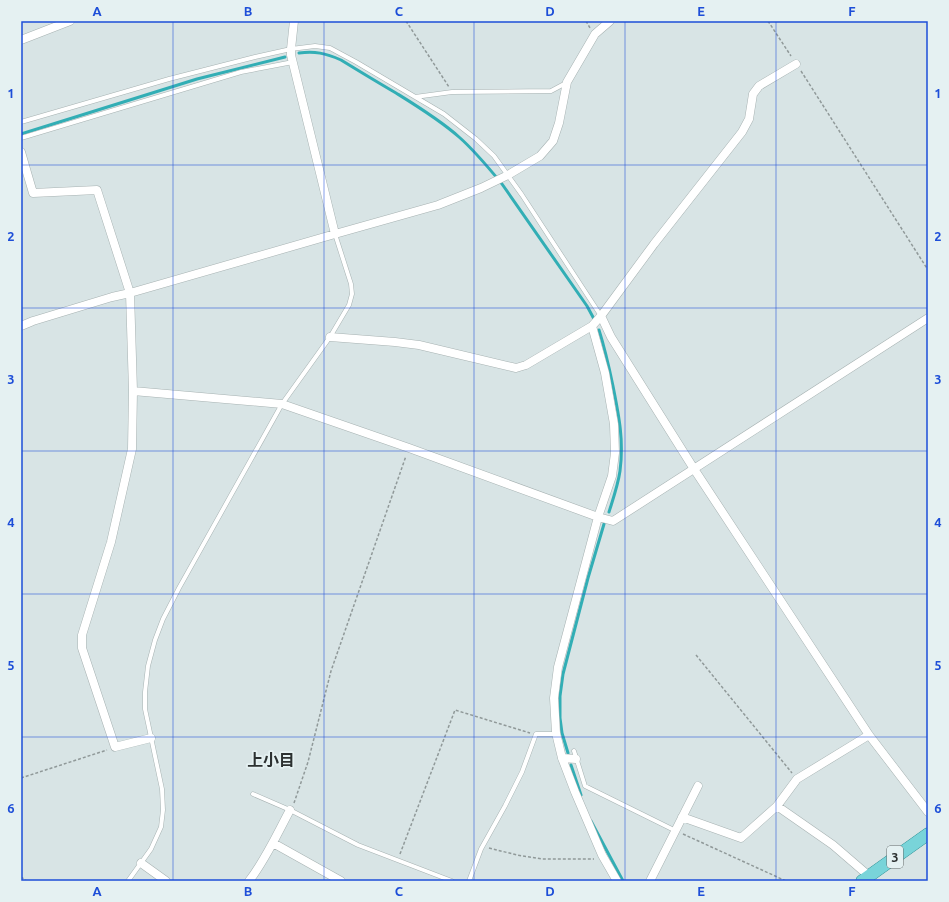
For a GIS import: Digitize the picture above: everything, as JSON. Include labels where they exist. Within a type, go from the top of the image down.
[{"type":"main road","name":"3","points":[[865,879],[928,834]]},
{"type":"street","points":[[21,40],[70,21]]},
{"type":"street","points":[[294,21],[291,48],[293,62],[335,234]]},
{"type":"street","points":[[21,326],[112,297],[438,205],[481,188],[508,175],[540,156],[553,141],[559,122],[567,82],[595,34],[610,21]]},
{"type":"street","points":[[330,337],[419,345],[516,368],[526,365],[592,326],[601,316],[654,244],[742,132],[749,119],[753,94],[759,86],[796,64]]},
{"type":"street","points":[[21,152],[33,193],[97,190],[130,293],[133,391],[132,449],[111,542],[82,635],[82,648],[115,747],[151,738]]},
{"type":"street","points":[[601,316],[611,337],[694,469],[869,735],[928,812]]},
{"type":"street","points":[[133,391],[282,404],[409,448],[598,517],[613,521],[928,318]]},
{"type":"street","points":[[592,326],[604,373],[614,424],[615,453],[612,476],[598,517],[558,667],[554,698],[556,734],[562,758],[574,792],[604,859],[617,881]]},
{"type":"street","points":[[682,818],[741,838],[776,806],[797,780],[869,735]]},
{"type":"street","points":[[562,758],[575,755]]},
{"type":"street","points":[[650,881],[698,786]]},
{"type":"street","points":[[776,806],[833,845],[865,879]]},
{"type":"street","points":[[248,881],[273,843],[290,810]]},
{"type":"street","points":[[273,843],[340,881]]},
{"type":"street","points":[[141,863],[166,881]]},
{"type":"lane","points":[[21,122],[169,79],[291,48],[315,46],[330,48],[444,114],[476,139],[494,156],[522,194],[601,316]]},
{"type":"lane","points":[[21,138],[242,72],[293,62]]},
{"type":"lane","points":[[415,97],[452,92],[551,92],[567,82]]},
{"type":"lane","points":[[128,881],[151,849],[161,827],[164,810],[162,790],[145,709],[148,666],[155,640],[163,619],[179,588],[282,404],[330,337],[349,305],[352,294],[351,284],[335,234]]},
{"type":"lane","points":[[470,881],[483,846],[519,779],[536,734],[556,734]]},
{"type":"lane","points":[[575,755],[585,786],[676,831]]},
{"type":"lane","points":[[253,794],[290,810],[358,845],[452,881]]},
{"type":"path","points":[[406,21],[452,92]]},
{"type":"path","points":[[768,21],[928,270]]},
{"type":"path","points":[[290,810],[308,762],[331,671],[409,448]]},
{"type":"path","points":[[696,655],[797,780]]},
{"type":"path","points":[[398,860],[455,710],[536,734]]},
{"type":"path","points":[[21,778],[115,747]]},
{"type":"path","points":[[676,831],[786,881]]},
{"type":"path","points":[[483,846],[517,855],[542,859],[604,859]]},
{"type":"path","points":[[21,877],[27,881]]},
{"type":"waterway","points":[[299,53],[320,53],[341,60],[420,108],[459,137],[502,184],[587,306],[594,319]]},
{"type":"waterway","points":[[21,134],[197,79],[285,57]]},
{"type":"waterway","points":[[599,330],[613,386],[621,439],[620,471],[617,487],[609,512]]},
{"type":"waterway","points":[[568,753],[562,733],[560,718],[560,696],[563,674],[604,524]]},
{"type":"waterway","points":[[571,765],[581,795]]},
{"type":"waterway","points":[[591,821],[623,881]]},
{"type":"district","name":"上小目","points":[[271,760]]}]
